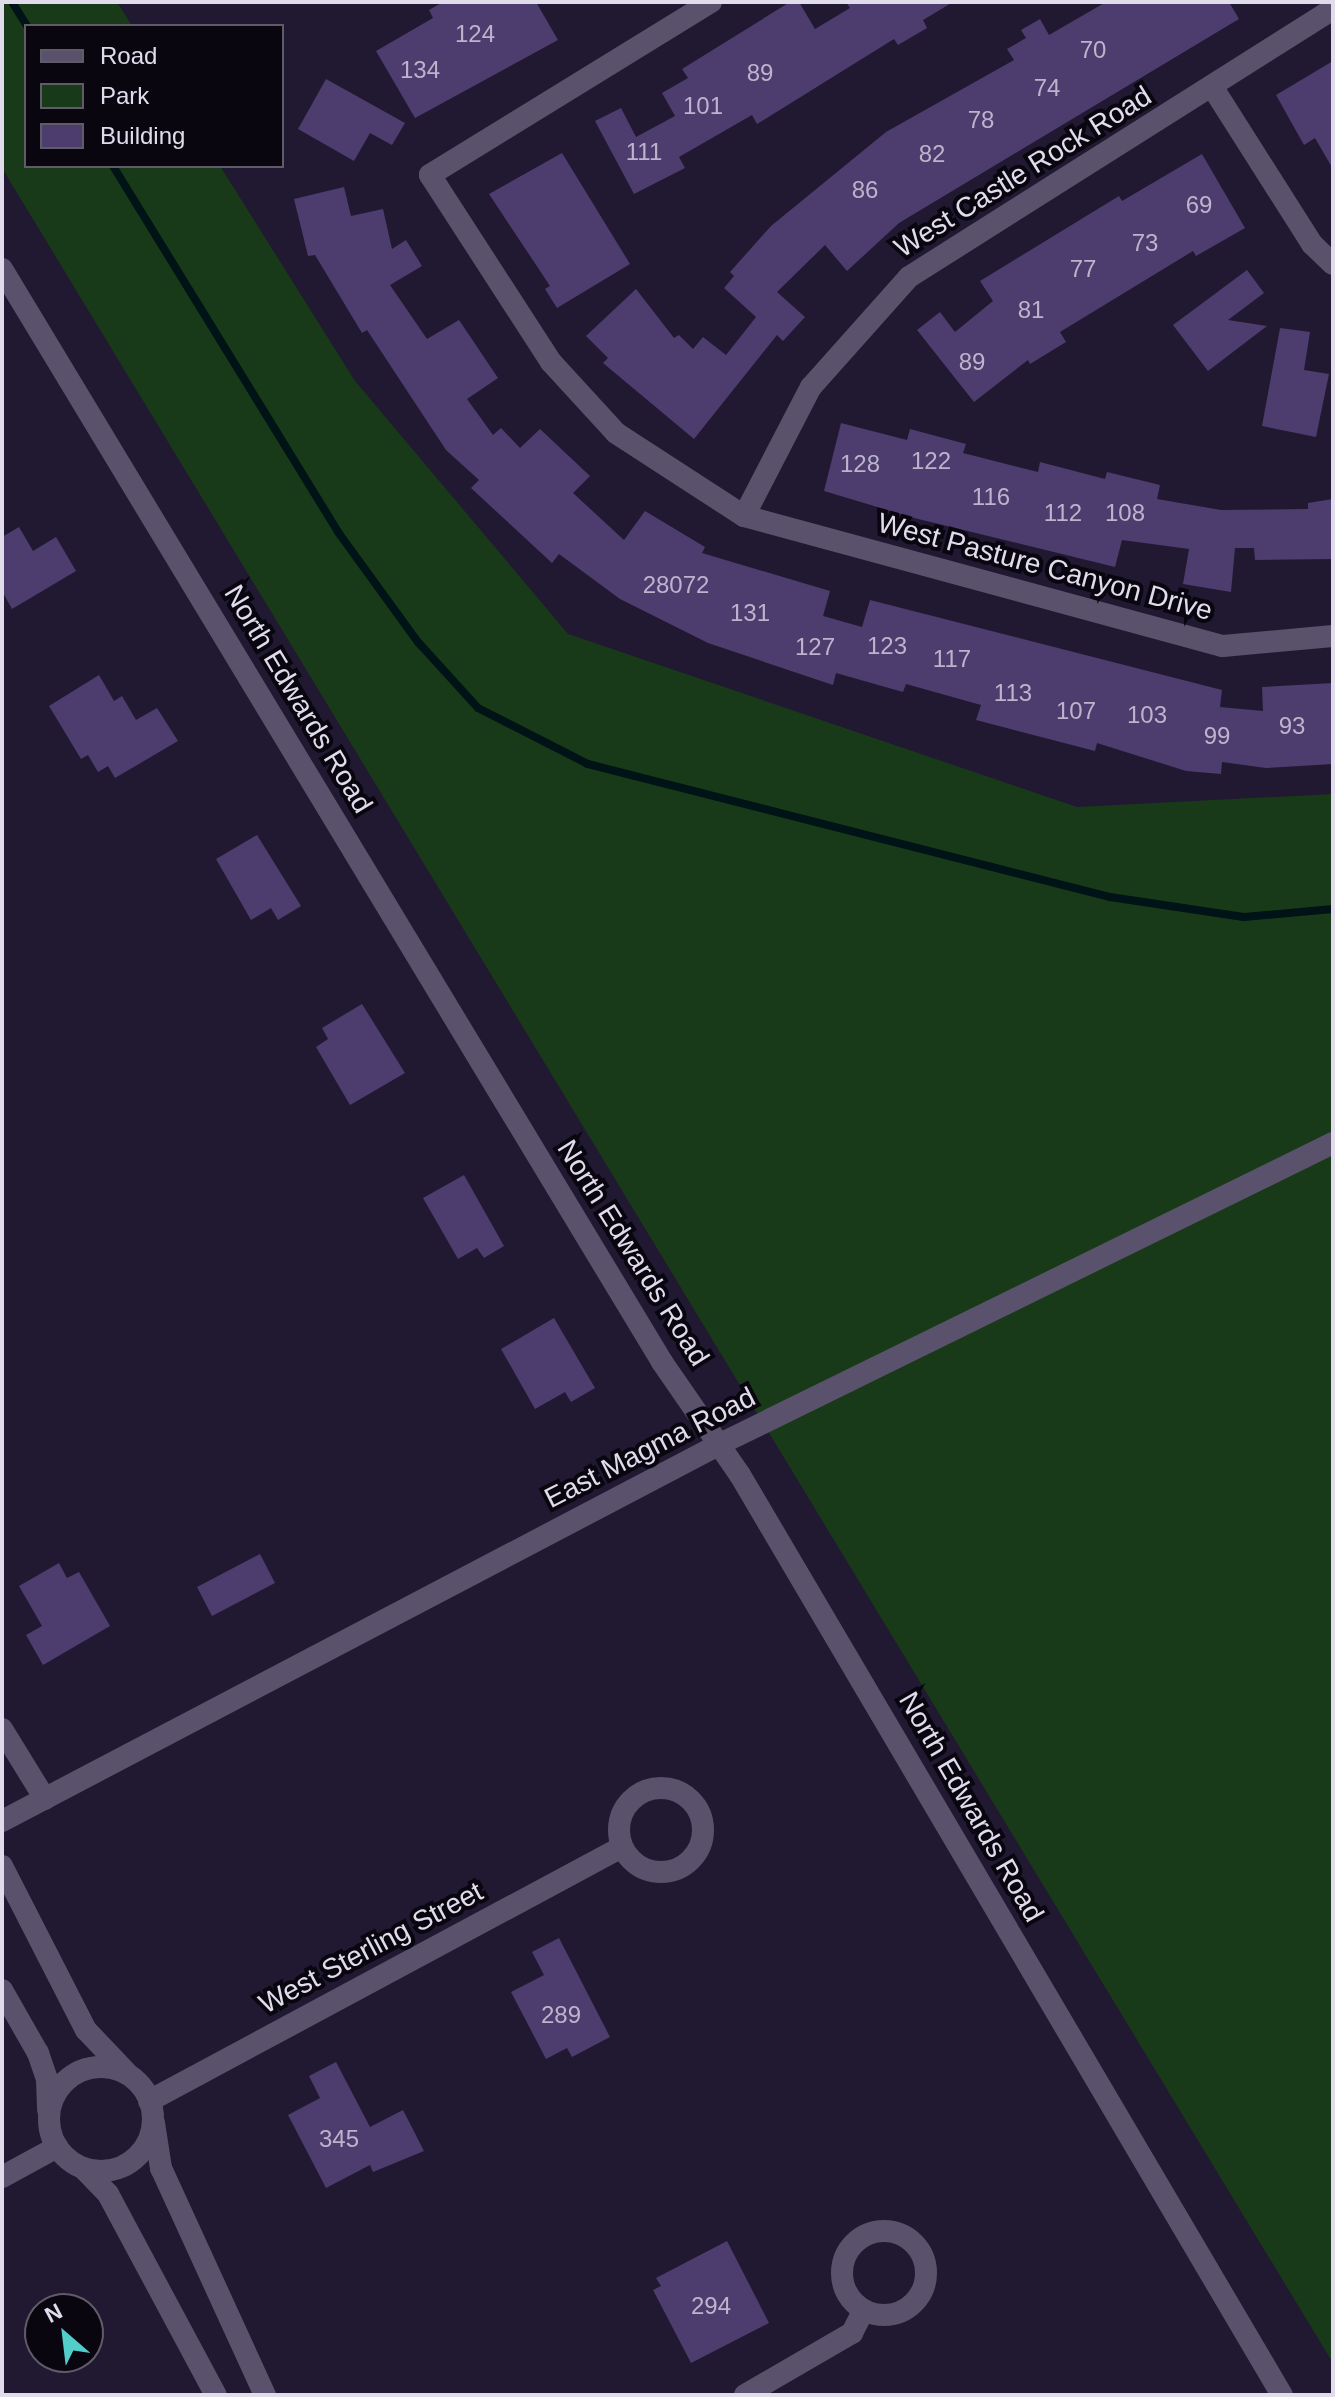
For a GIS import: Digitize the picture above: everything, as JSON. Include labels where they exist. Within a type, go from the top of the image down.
[{"type":"street","name":"West Pasture Canyon Drive","points":[[711,2],[430,175],[551,362],[616,433],[744,516],[1223,646],[1333,636]]},
{"type":"street","name":"West Castle Rock Road","points":[[744,516],[811,387],[909,277],[1213,88],[1333,9]]},
{"type":"street","points":[[1213,88],[1312,244],[1333,264]]},
{"type":"street","name":"North Edwards Road","points":[[2,269],[662,1362],[720,1444],[1282,2395]]},
{"type":"street","name":"East Magma Road","points":[[2,1821],[720,1444],[1333,1143]]},
{"type":"street","points":[[2,1729],[45,1799]]},
{"type":"street","name":"West Sterling Street","points":[[151,2108],[622,1847]]},
{"type":"street","points":[[2,1866],[86,2030],[130,2076],[151,2108],[161,2168],[265,2395]]},
{"type":"street","points":[[2,1990],[38,2053],[47,2079],[49,2115],[57,2147],[108,2194],[216,2395]]},
{"type":"street","points":[[49,2115],[53,2097],[78,2072],[113,2068],[130,2076]]},
{"type":"street","points":[[83,2168],[117,2169],[132,2161],[147,2141],[151,2108]]},
{"type":"street","points":[[2,2177],[57,2147]]},
{"type":"street","points":[[745,2395],[844,2340],[863,2311]]},
{"type":"green space","points":[[2,2],[117,2],[131,24],[24,24],[24,168],[221,168],[355,381],[568,634],[1077,807],[1333,794],[1333,2363],[2,168]]},
{"type":"building","points":[[443,2],[536,2],[558,40],[415,118],[376,51],[433,18],[429,10]]},
{"type":"building","points":[[790,2],[799,2],[815,29],[850,8],[846,2],[953,2],[923,20],[927,28],[898,45],[894,39],[757,124],[752,115],[679,157],[685,168],[634,194],[595,121],[621,108],[636,137],[675,116],[662,93],[688,78],[682,69]]},
{"type":"building","points":[[1106,2],[1229,2],[1239,19],[899,223],[847,271],[825,245],[777,292],[805,317],[783,341],[777,335],[694,439],[603,363],[608,358],[586,336],[636,289],[674,338],[679,335],[693,349],[703,337],[726,355],[756,317],[724,288],[734,276],[730,272],[771,226],[886,132],[1014,60],[1007,49],[1026,38],[1021,30],[1040,19],[1049,35]]},
{"type":"building","points":[[1333,61],[1333,169],[1315,138],[1304,145],[1276,95]]},
{"type":"building","points":[[326,79],[405,123],[392,145],[370,133],[354,161],[298,129]]},
{"type":"building","points":[[562,153],[630,264],[557,308],[545,289],[550,286],[489,194]]},
{"type":"building","points":[[1202,154],[1245,228],[1196,256],[1193,251],[1060,332],[1066,342],[1030,364],[1028,360],[974,402],[917,330],[940,312],[955,332],[993,301],[980,281],[1119,196],[1122,201]]},
{"type":"building","points":[[344,187],[351,216],[383,209],[392,249],[406,240],[422,266],[390,285],[427,339],[459,320],[498,378],[467,399],[493,435],[501,428],[520,448],[540,429],[590,476],[573,493],[624,540],[645,511],[705,547],[702,553],[830,591],[823,616],[862,627],[870,600],[1222,690],[1220,707],[1263,711],[1262,687],[1333,683],[1333,764],[1266,768],[1222,762],[1221,774],[1186,771],[1097,743],[1095,751],[976,720],[981,705],[906,684],[903,692],[836,673],[833,685],[708,643],[620,599],[559,554],[552,563],[471,488],[479,480],[446,450],[367,330],[362,333],[315,255],[308,256],[294,199]]},
{"type":"building","points":[[1247,270],[1264,293],[1228,320],[1267,326],[1208,371],[1173,325]]},
{"type":"building","points":[[1280,328],[1310,332],[1304,370],[1329,374],[1316,437],[1262,426]]},
{"type":"building","points":[[841,423],[907,440],[910,429],[966,444],[963,453],[1038,472],[1040,462],[1105,479],[1107,472],[1160,485],[1157,499],[1221,510],[1308,509],[1308,503],[1333,499],[1333,559],[1255,560],[1254,548],[1235,548],[1231,592],[1183,584],[1189,549],[1122,540],[1115,567],[914,518],[824,491]]},
{"type":"building","points":[[19,527],[33,551],[56,537],[76,571],[12,609],[2,591],[2,537]]},
{"type":"building","points":[[99,675],[114,701],[122,696],[136,720],[157,708],[178,741],[115,778],[108,766],[98,772],[88,755],[81,759],[49,706]]},
{"type":"building","points":[[257,835],[301,906],[278,920],[271,908],[251,920],[216,859]]},
{"type":"building","points":[[362,1004],[405,1073],[350,1105],[316,1047],[328,1039],[322,1028]]},
{"type":"building","points":[[464,1175],[504,1246],[484,1258],[477,1248],[458,1259],[423,1198]]},
{"type":"building","points":[[554,1318],[595,1388],[571,1402],[565,1392],[535,1409],[501,1349]]},
{"type":"building","points":[[260,1554],[275,1583],[212,1616],[197,1587]]},
{"type":"building","points":[[59,1563],[67,1578],[79,1572],[110,1626],[43,1665],[26,1635],[42,1626],[19,1586]]},
{"type":"building","points":[[559,1938],[610,2037],[572,2057],[567,2048],[546,2059],[511,1992],[544,1975],[532,1952]]},
{"type":"building","points":[[336,2062],[370,2127],[403,2110],[424,2151],[373,2172],[370,2165],[326,2188],[288,2115],[320,2098],[309,2076]]},
{"type":"building","points":[[727,2241],[769,2323],[691,2363],[653,2290],[661,2286],[656,2278]]},
{"type":"waterway","points":[[12,2],[26,24]]},
{"type":"waterway","points":[[114,168],[338,532],[418,642],[478,708],[588,764],[1110,897],[1244,917],[1333,909]]}]
